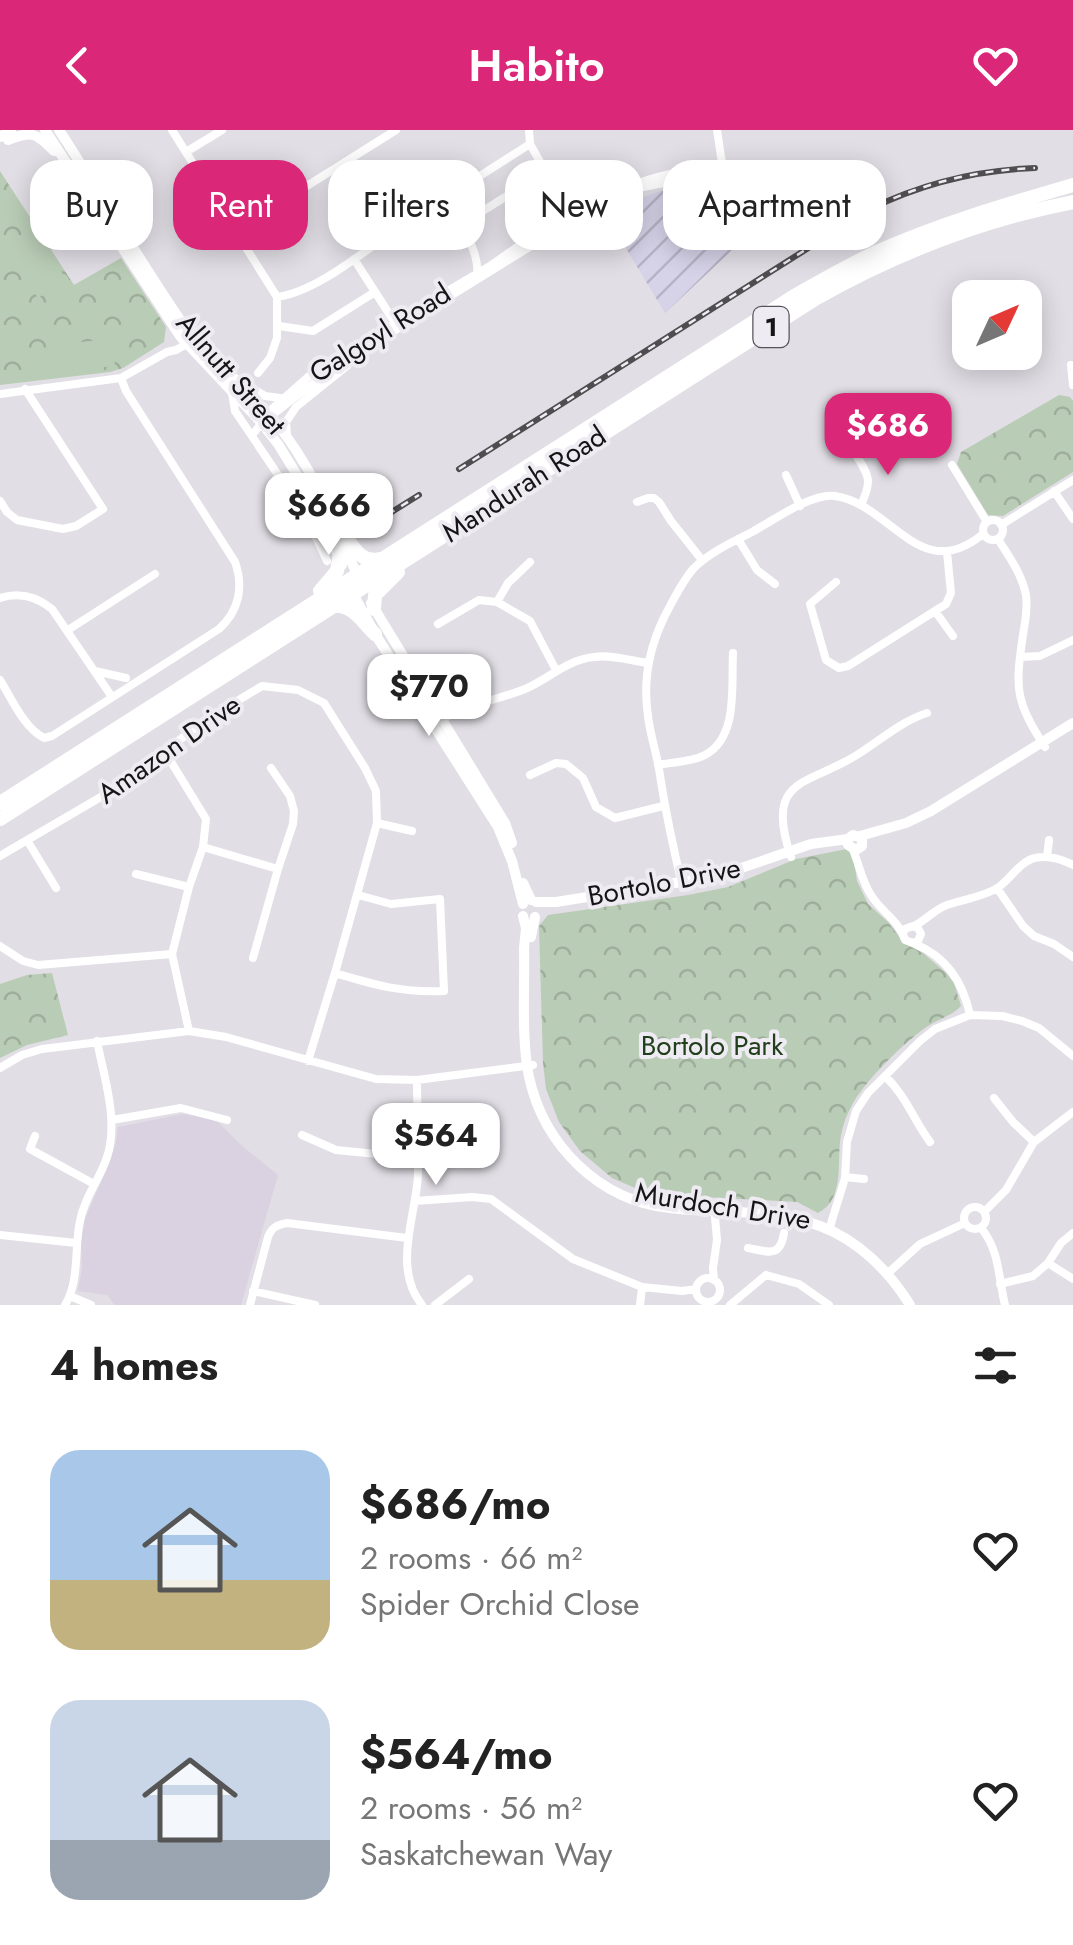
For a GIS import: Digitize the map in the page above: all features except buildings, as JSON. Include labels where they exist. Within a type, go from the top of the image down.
[{"type":"highway","name":"1","points":[[1012,204],[1026,194],[1073,176]]},
{"type":"highway","name":"Mandurah Road","points":[[0,819],[331,606],[384,557],[766,313],[894,245],[1073,184]]},
{"type":"highway","name":"Mandurah Road","points":[[0,803],[277,626],[428,545],[798,309],[884,262],[960,232],[1073,202]]},
{"type":"highway","points":[[338,527],[363,558],[373,561],[384,557]]},
{"type":"highway","points":[[374,609],[377,592],[428,545]]},
{"type":"highway","points":[[277,626],[324,588],[337,571],[333,560]]},
{"type":"highway","points":[[331,606],[352,610],[375,634]]},
{"type":"main road","points":[[6,136],[24,130]]},
{"type":"main road","name":"Allnutt Street","points":[[46,130],[65,160]]},
{"type":"main road","name":"Allnutt Street","points":[[59,130],[187,338],[289,440],[310,471],[338,527],[355,584]]},
{"type":"main road","points":[[6,136],[36,135],[63,160]]},
{"type":"main road","name":"Allnutt Street","points":[[126,250],[187,338],[231,391],[267,418],[278,444],[316,506],[333,560],[355,584]]},
{"type":"main road","name":"Murdoch Drive","points":[[355,584],[374,609],[498,827],[531,909],[530,1065],[540,1096],[567,1146],[597,1174],[625,1191],[647,1198],[714,1208],[778,1210],[828,1226],[889,1272],[918,1305]]},
{"type":"main road","name":"Murdoch Drive","points":[[355,584],[375,634],[439,725]]},
{"type":"main road","name":"Bortolo Drive","points":[[531,909],[738,876],[790,854],[856,844],[906,829],[929,819],[1073,726]]},
{"type":"main road","name":"Murdoch Drive","points":[[889,1272],[910,1305]]},
{"type":"street","points":[[172,130],[191,160]]},
{"type":"street","points":[[186,152],[222,130]]},
{"type":"street","points":[[308,185],[396,130]]},
{"type":"street","points":[[529,130],[530,144],[539,160]]},
{"type":"street","name":"Galgoyl Road","points":[[643,186],[723,170],[717,130]]},
{"type":"street","points":[[485,172],[530,144]]},
{"type":"street","points":[[249,250],[277,297],[279,326],[274,348],[258,373]]},
{"type":"street","points":[[277,297],[300,291],[367,250]]},
{"type":"street","points":[[473,250],[477,273]]},
{"type":"street","name":"Galgoyl Road","points":[[267,418],[319,369],[512,250]]},
{"type":"street","name":"Galgoyl Road","points":[[267,418],[312,384],[525,250]]},
{"type":"street","points":[[354,259],[394,323]]},
{"type":"street","points":[[478,262],[490,266]]},
{"type":"street","points":[[279,326],[312,332],[375,292]]},
{"type":"street","points":[[0,394],[121,378],[187,338]]},
{"type":"street","points":[[289,440],[286,426],[296,406],[382,339]]},
{"type":"street","points":[[1058,368],[1072,365],[1073,385]]},
{"type":"street","points":[[227,374],[268,398],[288,395]]},
{"type":"street","points":[[0,680],[36,734],[52,736],[226,624],[236,608],[240,586],[235,562],[121,378]]},
{"type":"street","points":[[0,501],[17,520],[63,528],[76,526],[103,509],[26,389]]},
{"type":"street","points":[[231,391],[234,408],[333,560]]},
{"type":"street","points":[[252,435],[267,418]]},
{"type":"street","points":[[856,455],[869,480],[861,505]]},
{"type":"street","points":[[952,466],[987,522]]},
{"type":"street","points":[[786,475],[800,506]]},
{"type":"street","points":[[1001,525],[1073,480]]},
{"type":"street","points":[[1054,491],[1073,519]]},
{"type":"street","points":[[682,886],[647,714],[648,663],[656,631],[683,582],[702,560],[824,496],[861,505],[930,550],[947,552],[975,541],[983,534],[987,522],[997,521],[1001,525],[998,539]]},
{"type":"street","points":[[637,502],[648,498],[659,502],[702,560]]},
{"type":"street","points":[[983,534],[990,540],[998,539]]},
{"type":"street","points":[[738,539],[757,570],[776,584]]},
{"type":"street","points":[[998,539],[1021,576],[1026,594],[1017,685],[1020,702],[1044,744]]},
{"type":"street","points":[[836,582],[810,604],[822,651],[830,664],[839,668],[946,604],[951,593],[947,552]]},
{"type":"street","points":[[497,602],[508,583],[530,562]]},
{"type":"street","points":[[68,630],[154,574]]},
{"type":"street","points":[[0,598],[31,597],[52,609],[112,698]]},
{"type":"street","points":[[438,624],[480,600],[497,602],[530,621],[556,670]]},
{"type":"street","points":[[935,611],[953,636]]},
{"type":"street","points":[[1020,657],[1040,656],[1073,640]]},
{"type":"street","points":[[658,765],[702,757],[720,745],[729,725],[734,652]]},
{"type":"street","points":[[439,725],[452,713],[526,689],[556,670],[597,656],[648,663]]},
{"type":"street","points":[[95,671],[126,678]]},
{"type":"street","name":"Amazon Drive","points":[[0,856],[110,791],[209,718],[262,686],[298,690],[324,704],[376,791],[377,823],[308,1060]]},
{"type":"street","points":[[790,854],[782,816],[787,798],[796,786],[851,759],[927,713]]},
{"type":"street","points":[[165,752],[206,820],[204,847],[172,954],[189,1031]]},
{"type":"street","points":[[566,764],[572,753]]},
{"type":"street","points":[[530,775],[556,763],[566,764],[583,778],[596,807],[614,818],[663,806]]},
{"type":"street","points":[[253,958],[293,824],[290,796],[271,768]]},
{"type":"street","points":[[377,823],[412,830]]},
{"type":"street","points":[[27,840],[56,888]]},
{"type":"street","points":[[1048,857],[1049,840]]},
{"type":"street","points":[[856,844],[869,894],[959,979],[970,1015]]},
{"type":"street","points":[[204,847],[278,868]]},
{"type":"street","points":[[914,933],[944,905],[997,888],[1030,858],[1048,857],[1073,865]]},
{"type":"street","points":[[136,874],[189,887]]},
{"type":"street","points":[[997,888],[1034,936],[1073,957]]},
{"type":"street","points":[[336,972],[414,993],[444,991],[440,899],[391,904],[358,895]]},
{"type":"street","points":[[0,946],[23,961],[38,965],[172,954]]},
{"type":"street","points":[[828,1226],[845,1177],[850,1126],[860,1105],[934,1029],[970,1015],[1002,1016],[1032,1024],[1073,1056]]},
{"type":"street","points":[[0,1068],[42,1049],[189,1031],[226,1037],[376,1079],[416,1080],[530,1065]]},
{"type":"street","points":[[92,1305],[68,1301],[80,1215],[112,1142],[112,1120],[97,1041]]},
{"type":"street","points":[[885,1076],[902,1092],[930,1142]]},
{"type":"street","points":[[416,1080],[416,1201],[407,1238],[410,1278],[422,1305]]},
{"type":"street","points":[[994,1098],[1034,1142]]},
{"type":"street","points":[[112,1120],[180,1108],[227,1120]]},
{"type":"street","points":[[984,1212],[1006,1190],[1034,1142],[1073,1112]]},
{"type":"street","points":[[302,1135],[336,1150],[418,1158]]},
{"type":"street","points":[[35,1136],[30,1148],[94,1184]]},
{"type":"street","points":[[845,1177],[864,1180]]},
{"type":"street","points":[[416,1201],[472,1197],[490,1200],[573,1259],[642,1288],[696,1289]]},
{"type":"street","points":[[975,1207],[984,1212],[986,1220],[981,1228],[965,1224],[968,1210],[975,1207]]},
{"type":"street","points":[[714,1208],[717,1240],[713,1268],[719,1289],[714,1299]]},
{"type":"street","points":[[250,1305],[268,1237],[279,1224],[407,1238]]},
{"type":"street","points":[[889,1272],[920,1244],[965,1224]]},
{"type":"street","points":[[981,1228],[993,1245],[1005,1305]]},
{"type":"street","points":[[748,1248],[778,1250],[784,1233]]},
{"type":"street","points":[[1000,1284],[1033,1276],[1073,1233]]},
{"type":"street","points":[[0,1235],[76,1243]]},
{"type":"street","points":[[714,1280],[704,1278],[698,1282],[700,1299],[728,1305],[766,1275],[768,1252]]},
{"type":"street","points":[[1048,1263],[1073,1279]]},
{"type":"street","points":[[766,1275],[799,1284],[815,1302],[828,1305]]},
{"type":"street","points":[[435,1305],[468,1279]]},
{"type":"street","points":[[640,1305],[642,1288]]},
{"type":"street","points":[[252,1290],[315,1305]]},
{"type":"shaded area","points":[[663,190],[663,250],[732,250],[665,313],[627,250],[643,250],[643,197]]},
{"type":"shaded area","points":[[183,1114],[216,1120],[278,1175],[241,1305],[115,1305],[107,1295],[78,1291],[85,1219],[111,1159],[118,1127]]},
{"type":"green space","points":[[0,171],[30,217],[30,250],[51,250],[74,285],[121,258],[166,327],[164,342],[123,368],[0,385]]},
{"type":"green space","points":[[30,236],[30,250],[48,250],[67,280],[38,298],[7,250]]},
{"type":"green space","points":[[112,339],[115,366],[52,372],[50,345]]},
{"type":"green space","points":[[1059,395],[1073,401],[1073,472],[1003,516],[988,515],[957,464],[961,452]]},
{"type":"green space","name":"Bortolo Park","points":[[852,848],[857,881],[868,904],[904,943],[946,973],[954,983],[961,1006],[908,1041],[858,1096],[843,1127],[836,1189],[827,1207],[818,1213],[797,1202],[649,1194],[612,1178],[580,1151],[559,1122],[546,1089],[539,926],[548,915],[728,887],[796,859]]},
{"type":"green space","points":[[52,973],[68,1035],[27,1045],[0,1058],[0,984],[27,975]]},
{"type":"railway","points":[[459,469],[870,209],[950,179],[1035,168]]},
{"type":"railway","points":[[374,523],[419,495]]}]
